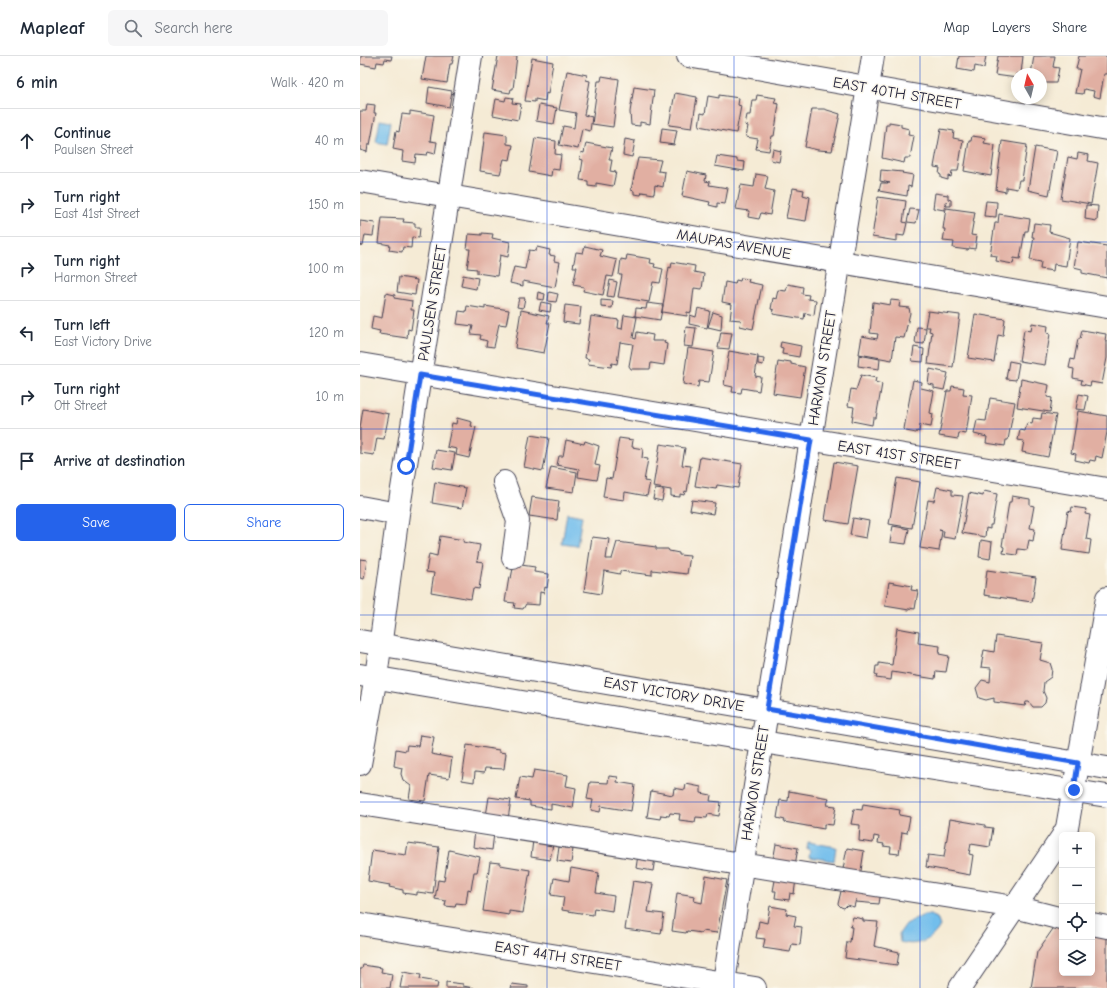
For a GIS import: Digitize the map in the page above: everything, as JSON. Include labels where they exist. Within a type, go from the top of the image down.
[{"type":"street","name":"PAULSEN STREET","points":[[360,764],[370,643],[398,514],[471,56]]},
{"type":"street","name":"EAST 40TH STREET","points":[[688,56],[1107,129]]},
{"type":"street","name":"HARMON STREET","points":[[723,985],[873,56]]},
{"type":"street","name":"MAUPAS AVENUE","points":[[360,181],[1107,307]]},
{"type":"street","name":"EAST 41ST STREET","points":[[360,364],[1107,489]]},
{"type":"street","points":[[504,482],[518,521],[513,558]]},
{"type":"street","points":[[360,507],[398,514]]},
{"type":"street","points":[[1065,832],[1074,790],[1107,598]]},
{"type":"street","name":"EAST VICTORY DRIVE","points":[[370,643],[767,709],[1107,768]]},
{"type":"street","points":[[368,676],[762,742],[1107,796]]},
{"type":"street","points":[[360,804],[1015,907],[1059,918]]},
{"type":"street","points":[[960,988],[1059,842]]},
{"type":"street","name":"EAST 44TH STREET","points":[[360,924],[723,985],[755,988]]},
{"type":"street","points":[[1095,925],[1107,927]]},
{"type":"water","points":[[380,120],[391,122],[387,144],[376,142]]},
{"type":"water","points":[[567,513],[582,516],[577,546],[562,544]]},
{"type":"water","points":[[808,842],[836,847],[834,861],[809,857],[810,850],[807,849]]},
{"type":"water","points":[[924,915],[930,915],[937,918],[940,926],[933,936],[923,942],[918,943],[912,944],[900,942],[899,934],[906,924]]},
{"type":"building","points":[[361,56],[392,56],[391,60],[385,59],[384,63],[377,62],[376,67],[360,64]]},
{"type":"building","points":[[426,56],[454,56],[452,64],[450,64],[447,83],[422,79]]},
{"type":"building","points":[[498,56],[517,56],[513,89],[511,89],[510,93],[492,90]]},
{"type":"building","points":[[959,56],[986,56],[984,68],[975,66],[974,72],[957,69]]},
{"type":"building","points":[[998,56],[1023,56],[1022,68],[1011,68],[1011,77],[995,75]]},
{"type":"building","points":[[1034,56],[1055,56],[1053,67],[1059,68],[1056,83],[1047,83],[1047,68],[1032,68]]},
{"type":"building","points":[[1079,56],[1107,56],[1107,74],[1104,74],[1100,98],[1093,96],[1094,91],[1084,89],[1083,94],[1075,93],[1080,69],[1076,69]]},
{"type":"building","points":[[532,58],[553,62],[548,94],[546,93],[545,101],[535,99],[535,102],[525,101]]},
{"type":"building","points":[[567,71],[587,75],[586,80],[590,81],[584,115],[592,117],[590,131],[582,129],[578,149],[559,145],[563,126],[574,128],[576,113],[559,110]]},
{"type":"building","points":[[602,76],[619,79],[613,127],[592,124],[598,81],[601,81]]},
{"type":"building","points":[[429,87],[452,91],[449,107],[427,103]]},
{"type":"building","points":[[634,87],[654,90],[650,124],[640,122],[640,126],[631,125],[630,112]]},
{"type":"building","points":[[675,93],[697,97],[692,128],[669,125]]},
{"type":"building","points":[[719,95],[739,98],[738,105],[741,106],[736,133],[699,126],[701,113],[705,114],[708,96],[719,98]]},
{"type":"building","points":[[757,95],[776,98],[774,103],[779,104],[774,136],[772,136],[769,151],[756,149],[758,139],[746,137],[748,126],[745,125],[747,115],[750,115],[752,100],[756,100]]},
{"type":"building","points":[[506,97],[513,98],[512,103],[521,104],[518,120],[493,115],[496,99],[505,101]]},
{"type":"building","points":[[367,104],[375,105],[374,113],[376,113],[370,145],[368,145],[367,152],[360,150],[360,111],[366,111]]},
{"type":"building","points":[[539,105],[557,108],[554,124],[536,121]]},
{"type":"building","points":[[812,109],[824,109],[840,114],[832,151],[805,147]]},
{"type":"building","points":[[410,111],[434,115],[430,141],[437,142],[435,154],[428,152],[427,155],[416,154],[415,163],[402,161],[403,151],[393,149],[396,131],[399,132],[402,114],[410,115]]},
{"type":"building","points":[[889,122],[901,124],[901,127],[909,129],[908,135],[914,136],[910,158],[905,158],[904,163],[882,158],[886,125],[889,125]]},
{"type":"building","points":[[662,128],[677,130],[674,145],[660,143]]},
{"type":"building","points":[[941,129],[954,131],[953,138],[963,140],[958,171],[952,171],[951,177],[948,176],[948,180],[941,178],[941,175],[939,174],[940,168],[934,167]]},
{"type":"building","points":[[485,132],[507,135],[507,144],[513,145],[510,160],[504,159],[500,174],[480,171]]},
{"type":"building","points":[[972,136],[986,138],[984,143],[995,145],[991,176],[964,171],[969,141],[971,141]]},
{"type":"building","points":[[535,138],[556,141],[555,154],[561,155],[559,170],[552,169],[551,176],[529,172]]},
{"type":"building","points":[[625,139],[635,141],[632,157],[623,155]]},
{"type":"building","points":[[1002,141],[1027,145],[1022,180],[1019,180],[1017,189],[1006,187],[1006,192],[996,190]]},
{"type":"building","points":[[586,143],[612,148],[609,160],[612,160],[610,171],[616,172],[613,186],[596,183],[596,187],[588,186],[588,181],[580,180],[583,160],[580,159],[581,152],[584,153]]},
{"type":"building","points":[[1035,147],[1057,151],[1049,195],[1028,190]]},
{"type":"building","points":[[773,149],[781,151],[779,162],[771,160]]},
{"type":"building","points":[[1078,153],[1089,155],[1088,161],[1098,163],[1091,204],[1061,199],[1068,157],[1077,159]]},
{"type":"building","points":[[717,156],[737,159],[737,161],[745,162],[744,171],[715,166]]},
{"type":"building","points":[[638,158],[661,160],[658,171],[665,172],[663,187],[655,185],[654,194],[642,192],[641,195],[634,194],[634,191],[631,190]]},
{"type":"building","points":[[881,170],[903,172],[902,173],[913,175],[911,187],[908,186],[907,196],[879,191],[881,183],[890,183],[880,181]]},
{"type":"building","points":[[687,171],[706,175],[705,181],[710,182],[709,185],[728,188],[725,204],[717,203],[717,207],[709,205],[710,202],[682,196]]},
{"type":"building","points":[[756,174],[768,176],[765,189],[774,191],[770,215],[761,213],[759,219],[748,217],[749,211],[736,209],[741,185],[754,187]]},
{"type":"building","points":[[793,188],[804,190],[803,195],[810,197],[806,221],[786,218]]},
{"type":"building","points":[[935,193],[948,195],[948,199],[951,200],[951,206],[946,206],[947,202],[945,202],[944,210],[933,208]]},
{"type":"building","points":[[878,197],[906,201],[903,222],[907,223],[904,236],[897,235],[897,241],[872,237]]},
{"type":"building","points":[[986,201],[997,202],[996,217],[984,216]]},
{"type":"building","points":[[1086,205],[1098,206],[1097,221],[1085,219]]},
{"type":"building","points":[[946,208],[975,212],[971,235],[977,236],[975,249],[969,248],[968,250],[953,248],[954,242],[943,241]]},
{"type":"building","points":[[910,209],[919,210],[916,223],[907,222]]},
{"type":"building","points":[[999,214],[1030,219],[1028,231],[1025,231],[1020,259],[1014,258],[1013,264],[996,261],[997,256],[990,255],[995,223],[998,223]]},
{"type":"building","points":[[382,218],[404,219],[403,222],[415,223],[415,227],[420,227],[419,238],[412,237],[411,248],[403,247],[402,252],[389,250],[390,245],[379,243]]},
{"type":"building","points":[[360,221],[375,223],[373,236],[365,235],[363,246],[360,245]]},
{"type":"building","points":[[1034,223],[1050,225],[1049,232],[1070,238],[1066,266],[1054,264],[1053,271],[1040,269],[1041,262],[1030,260],[1034,237],[1032,237]]},
{"type":"building","points":[[482,233],[493,234],[492,238],[510,242],[508,257],[500,255],[497,276],[477,273],[477,269],[467,268],[470,249],[467,249],[469,234],[482,235]]},
{"type":"building","points":[[1078,242],[1107,246],[1107,278],[1082,273],[1082,269],[1074,267]]},
{"type":"building","points":[[585,246],[602,250],[600,256],[617,260],[613,277],[607,276],[603,295],[583,291],[584,287],[573,285],[577,267],[573,267],[576,252],[583,253]]},
{"type":"building","points":[[537,247],[550,250],[549,255],[555,256],[554,261],[560,262],[555,287],[523,281],[523,286],[510,283],[514,267],[525,269],[529,250],[536,251]]},
{"type":"building","points":[[627,255],[651,259],[650,263],[655,264],[654,267],[663,269],[660,283],[653,282],[649,302],[618,297],[622,275],[619,275],[621,259],[626,260]]},
{"type":"building","points":[[672,262],[695,266],[694,272],[704,274],[702,289],[694,288],[691,313],[687,312],[687,316],[662,312],[669,267],[671,268]]},
{"type":"building","points":[[463,275],[478,278],[476,289],[461,286]]},
{"type":"building","points":[[399,277],[417,280],[415,295],[397,292]]},
{"type":"building","points":[[741,278],[749,279],[748,282],[762,285],[753,329],[740,326],[741,320],[730,319],[732,304],[722,302],[725,282],[735,284],[736,280],[740,281]]},
{"type":"building","points":[[610,280],[617,282],[614,297],[607,296]]},
{"type":"building","points":[[788,284],[803,287],[802,294],[809,295],[808,299],[816,300],[814,315],[805,313],[804,319],[773,314],[774,310],[771,309],[773,298],[776,299],[778,290],[786,291]]},
{"type":"building","points":[[538,292],[545,294],[544,300],[537,299]]},
{"type":"building","points":[[549,292],[558,294],[556,302],[548,301]]},
{"type":"building","points":[[386,293],[395,295],[394,298],[412,301],[411,310],[414,310],[411,330],[408,329],[407,338],[379,334],[380,331],[371,329],[373,316],[382,318]]},
{"type":"building","points":[[519,298],[525,298],[523,308],[517,307]]},
{"type":"building","points":[[601,300],[613,301],[612,308],[601,307]]},
{"type":"building","points":[[891,300],[900,301],[899,307],[909,308],[910,313],[904,338],[895,337],[892,360],[859,354],[862,336],[877,339],[878,334],[870,333],[873,302],[890,305]]},
{"type":"building","points":[[541,302],[551,304],[550,312],[539,310]]},
{"type":"building","points":[[647,303],[663,305],[660,320],[635,316],[636,308],[646,309]]},
{"type":"building","points":[[565,305],[581,307],[579,324],[563,322]]},
{"type":"building","points":[[467,306],[485,309],[485,306],[509,310],[506,325],[499,324],[494,347],[486,346],[487,341],[480,339],[481,335],[471,334],[473,326],[457,324],[459,311],[466,312]]},
{"type":"building","points":[[698,308],[710,311],[707,328],[689,324],[690,315],[696,317]]},
{"type":"building","points":[[521,310],[549,316],[547,323],[550,323],[544,353],[515,348]]},
{"type":"building","points":[[928,311],[960,315],[953,367],[928,364],[932,332],[929,331],[930,327],[925,327]]},
{"type":"building","points":[[713,312],[722,315],[721,330],[708,327]]},
{"type":"building","points":[[975,314],[1005,319],[1003,336],[998,335],[994,362],[968,358]]},
{"type":"building","points":[[624,315],[637,317],[633,338],[636,339],[637,332],[653,335],[652,341],[665,341],[664,343],[667,344],[664,365],[651,363],[650,369],[631,369],[629,366],[633,344],[620,342],[617,364],[612,363],[611,367],[588,364],[589,359],[585,358],[591,316],[619,320],[618,328],[622,329]]},
{"type":"building","points":[[1032,323],[1048,326],[1047,333],[1050,334],[1045,365],[1019,361],[1024,330],[1031,331]]},
{"type":"building","points":[[686,327],[696,328],[693,347],[684,346]]},
{"type":"building","points":[[917,327],[926,328],[924,344],[915,343]]},
{"type":"building","points":[[1082,330],[1106,334],[1105,341],[1107,342],[1107,358],[1102,384],[1091,382],[1090,386],[1081,384],[1082,380],[1073,378],[1074,369],[1069,368],[1071,359],[1074,360],[1078,339],[1080,339]]},
{"type":"building","points":[[721,332],[732,333],[729,349],[718,348]]},
{"type":"building","points":[[781,342],[801,346],[799,357],[782,354],[783,348],[780,347]]},
{"type":"building","points":[[914,347],[924,349],[923,362],[912,361]]},
{"type":"building","points":[[688,348],[714,352],[709,382],[699,381],[698,387],[683,384]]},
{"type":"building","points":[[729,351],[758,356],[755,376],[761,377],[759,391],[742,388],[741,393],[732,392],[733,387],[724,385]]},
{"type":"building","points":[[859,355],[880,359],[879,369],[858,366]]},
{"type":"building","points":[[758,358],[764,359],[763,365],[758,364]]},
{"type":"building","points":[[784,361],[805,367],[800,397],[773,393],[778,362],[784,363]]},
{"type":"building","points":[[1009,361],[1019,363],[1016,380],[1006,379]]},
{"type":"building","points":[[930,369],[948,373],[944,390],[934,388],[934,385],[928,384]]},
{"type":"building","points":[[861,375],[876,378],[875,382],[882,384],[876,418],[873,418],[872,425],[852,421],[854,407],[848,406],[851,389],[856,390]]},
{"type":"building","points":[[1021,379],[1049,385],[1047,397],[1052,398],[1050,412],[1017,407]]},
{"type":"building","points":[[913,380],[922,382],[921,388],[934,391],[930,413],[933,414],[931,427],[920,425],[919,432],[917,431],[916,433],[906,431],[904,429]]},
{"type":"building","points":[[952,386],[964,388],[963,394],[972,395],[966,434],[959,433],[958,439],[939,436],[947,391],[951,391]]},
{"type":"building","points":[[1079,394],[1088,396],[1085,410],[1076,409]]},
{"type":"building","points":[[990,398],[1015,402],[1008,440],[1006,440],[1005,446],[986,443],[987,437],[974,434],[977,420],[986,421]]},
{"type":"building","points":[[363,409],[389,414],[384,439],[377,438],[374,455],[360,453],[360,428]]},
{"type":"building","points":[[1078,411],[1107,416],[1107,432],[1102,458],[1096,456],[1095,461],[1090,460],[1089,463],[1075,460],[1076,454],[1071,453]]},
{"type":"building","points":[[1042,413],[1056,415],[1048,457],[1022,452],[1024,441],[1018,440],[1020,430],[1025,431],[1027,423],[1032,424],[1033,418],[1041,419]]},
{"type":"building","points":[[457,418],[472,422],[471,426],[476,427],[469,458],[456,455],[457,449],[447,447],[452,423],[456,424]]},
{"type":"building","points":[[530,435],[549,438],[543,471],[524,467]]},
{"type":"building","points":[[619,438],[633,440],[632,447],[643,449],[642,458],[648,459],[644,481],[650,482],[647,496],[625,492],[624,500],[603,497],[606,478],[612,479]]},
{"type":"building","points":[[566,440],[584,444],[585,441],[599,446],[595,465],[600,466],[597,480],[578,477],[579,469],[557,465],[559,456],[563,456]]},
{"type":"building","points":[[660,444],[685,448],[682,465],[691,466],[687,492],[685,491],[684,495],[680,494],[680,497],[671,496],[671,490],[653,487]]},
{"type":"building","points":[[436,450],[455,453],[452,470],[433,467]]},
{"type":"building","points":[[700,457],[742,464],[738,488],[717,485],[716,489],[695,486]]},
{"type":"building","points":[[834,462],[858,466],[848,524],[825,520]]},
{"type":"building","points":[[551,467],[577,472],[574,492],[546,488]]},
{"type":"building","points":[[897,478],[920,482],[912,528],[889,524]]},
{"type":"building","points":[[435,482],[466,488],[462,508],[432,503]]},
{"type":"building","points":[[937,487],[952,490],[952,495],[963,496],[955,539],[943,537],[944,531],[939,530],[942,531],[939,551],[920,548],[928,500],[934,501]]},
{"type":"building","points":[[655,489],[664,490],[662,501],[653,499]]},
{"type":"building","points":[[984,491],[997,494],[990,529],[986,528],[985,537],[962,533],[969,493],[983,496]]},
{"type":"building","points":[[1012,496],[1030,499],[1030,505],[1034,506],[1030,528],[1035,529],[1033,541],[1029,540],[1027,550],[1018,549],[1017,555],[1003,553],[1004,547],[1002,546],[1009,502],[1011,502]]},
{"type":"building","points":[[532,497],[559,501],[557,520],[529,516]]},
{"type":"building","points":[[692,500],[715,503],[713,514],[690,510]]},
{"type":"building","points":[[1072,507],[1086,509],[1085,514],[1090,515],[1086,539],[1091,540],[1089,554],[1062,550],[1068,511],[1071,512]]},
{"type":"building","points":[[853,518],[869,521],[866,538],[850,535]]},
{"type":"building","points":[[893,526],[909,529],[906,544],[890,542]]},
{"type":"building","points":[[440,536],[464,540],[463,542],[480,545],[477,561],[483,562],[479,589],[473,588],[471,599],[431,592],[434,573],[426,572],[429,554],[437,556]]},
{"type":"building","points":[[592,537],[609,539],[606,559],[612,559],[617,542],[656,547],[656,549],[668,549],[669,551],[679,553],[679,555],[690,556],[687,574],[652,570],[652,575],[620,571],[620,574],[604,571],[601,594],[584,591]]},
{"type":"building","points":[[981,540],[992,542],[990,559],[979,557]]},
{"type":"building","points":[[360,559],[367,560],[364,579],[360,578]]},
{"type":"building","points":[[514,564],[535,567],[534,572],[549,574],[547,588],[545,587],[544,593],[540,592],[539,605],[526,604],[523,609],[514,608],[515,603],[505,602],[509,577],[511,578]]},
{"type":"building","points":[[987,570],[1036,577],[1032,602],[984,595]]},
{"type":"building","points":[[889,582],[912,586],[911,590],[918,591],[915,609],[909,608],[909,610],[885,606]]},
{"type":"building","points":[[897,628],[919,632],[918,643],[940,646],[939,654],[949,656],[946,672],[936,671],[935,679],[892,672],[891,680],[876,678],[876,666],[879,666],[879,663],[892,665]]},
{"type":"building","points":[[996,636],[1043,643],[1040,660],[1050,663],[1052,669],[1051,677],[1044,682],[1043,691],[1046,698],[1045,703],[1041,707],[1033,707],[1029,702],[1026,702],[1025,706],[994,702],[994,698],[986,700],[979,698],[976,688],[982,680],[990,682],[991,668],[981,667],[984,650],[994,652]]},
{"type":"building","points":[[420,735],[434,737],[431,754],[452,758],[449,778],[429,775],[425,801],[409,799],[411,786],[403,780],[401,774],[402,768],[394,766],[396,749],[406,751],[407,745],[418,746]]},
{"type":"building","points":[[467,745],[499,750],[499,752],[506,753],[504,769],[485,768],[484,773],[475,772],[474,782],[462,780]]},
{"type":"building","points":[[534,770],[568,775],[566,786],[576,788],[573,808],[551,804],[551,809],[530,806],[530,801],[516,799],[520,777],[532,779]]},
{"type":"building","points":[[609,776],[618,777],[617,782],[635,785],[631,811],[601,806],[600,812],[591,810],[593,800],[587,799],[590,782],[608,783]]},
{"type":"building","points":[[686,784],[701,787],[701,793],[711,795],[710,801],[721,802],[719,816],[708,814],[707,818],[696,817],[695,822],[679,820],[680,814],[670,813],[669,816],[661,815],[660,819],[647,817],[651,791],[673,795],[674,788],[685,790]]},
{"type":"building","points":[[789,791],[829,798],[827,805],[836,806],[833,825],[824,824],[824,829],[784,822],[785,820],[777,818],[780,800],[788,801]]},
{"type":"building","points":[[489,797],[511,800],[508,819],[486,816]]},
{"type":"building","points":[[863,804],[900,810],[899,815],[910,817],[907,833],[902,832],[899,854],[890,853],[891,847],[883,846],[884,844],[878,843],[879,837],[874,836],[873,843],[859,841],[860,825],[851,824],[854,809],[862,810]]},
{"type":"building","points":[[950,819],[985,825],[985,827],[993,828],[990,847],[971,844],[969,854],[973,855],[970,875],[926,867],[928,855],[944,857]]},
{"type":"building","points":[[475,831],[494,833],[492,850],[473,847]]},
{"type":"building","points":[[533,840],[553,844],[550,860],[531,857]]},
{"type":"building","points":[[408,843],[439,847],[433,894],[417,892],[417,895],[403,893],[403,890],[389,887],[390,885],[368,881],[372,850],[406,855]]},
{"type":"building","points":[[776,844],[798,848],[795,865],[773,861]]},
{"type":"building","points":[[559,847],[573,849],[571,863],[557,861]]},
{"type":"building","points":[[847,848],[864,851],[860,877],[842,874]]},
{"type":"building","points":[[449,850],[480,857],[477,872],[474,872],[471,890],[468,889],[466,904],[456,903],[455,907],[445,906],[446,901],[435,899],[438,880],[444,881]]},
{"type":"building","points":[[638,855],[655,858],[653,871],[636,868]]},
{"type":"building","points":[[490,862],[530,870],[523,913],[509,911],[509,915],[483,911]]},
{"type":"building","points":[[571,868],[599,873],[596,893],[614,896],[612,911],[594,908],[593,915],[562,910],[564,897],[551,895],[554,878],[569,881]]},
{"type":"building","points":[[776,875],[796,879],[794,894],[790,893],[789,900],[775,898],[776,891],[773,891]]},
{"type":"building","points":[[706,876],[727,880],[717,933],[687,931],[686,933],[672,931],[677,893],[695,896],[694,901],[702,903]]},
{"type":"building","points":[[633,881],[653,884],[648,912],[664,914],[661,934],[625,929]]},
{"type":"building","points":[[842,887],[881,891],[879,904],[856,902],[856,899],[854,907],[847,905],[844,908],[841,907],[838,904]]},
{"type":"building","points":[[770,906],[787,909],[786,914],[796,916],[794,926],[802,927],[800,945],[792,944],[790,952],[763,948],[765,939],[756,938],[759,921],[767,923]]},
{"type":"building","points":[[853,917],[863,919],[863,921],[878,922],[874,946],[899,952],[897,965],[845,958],[847,942],[850,942],[852,927],[850,927]]},
{"type":"building","points":[[1055,926],[1059,927],[1059,976],[1095,976],[1095,932],[1107,934],[1107,988],[1031,988],[1037,952]]},
{"type":"building","points":[[363,965],[382,968],[381,972],[392,974],[390,988],[360,988],[360,969],[362,969]]},
{"type":"building","points":[[403,972],[421,975],[420,979],[438,982],[437,988],[400,988]]},
{"type":"building","points":[[446,982],[463,984],[463,986],[474,988],[446,988]]},
{"type":"building","points":[[512,984],[528,986],[528,988],[511,988]]},
{"type":"route","points":[[406,466],[420,375],[811,440],[767,709],[1078,763],[1074,790]]}]
